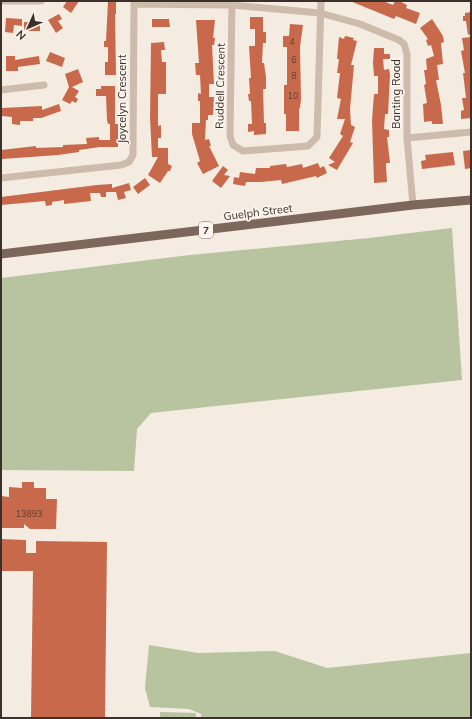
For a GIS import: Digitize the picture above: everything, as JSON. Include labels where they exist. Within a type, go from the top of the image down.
[{"type":"main road","name":"Guelph Street","points":[[1,254],[414,205],[471,200]]},
{"type":"street","points":[[1,1],[41,1]]},
{"type":"street","name":"Ruddell Crescent","points":[[232,3],[230,136],[233,145],[243,151],[308,146],[317,137],[321,1]]},
{"type":"street","name":"Banting Road","points":[[134,3],[232,3],[320,13],[360,24],[399,40],[404,44],[407,54],[407,138],[414,205]]},
{"type":"street","name":"Joycelyn Crescent","points":[[1,178],[121,165],[131,159],[133,155],[134,3]]},
{"type":"street","points":[[1,90],[44,85]]},
{"type":"street","points":[[407,138],[471,132]]},
{"type":"green space","points":[[452,228],[462,380],[151,413],[137,429],[134,471],[1,470],[1,278],[190,255],[369,238]]},
{"type":"green space","points":[[149,645],[198,653],[275,651],[327,668],[471,653],[471,718],[201,718],[201,714],[189,709],[150,707],[145,688]]},
{"type":"green space","points":[[160,712],[196,713],[196,718],[160,718]]},
{"type":"building","points":[[67,1],[79,1],[71,13],[63,7]]},
{"type":"building","points":[[108,1],[116,1],[116,75],[105,75],[105,62],[108,62],[108,47],[104,47],[104,41],[106,41]]},
{"type":"building","points":[[350,1],[383,1],[393,5],[395,1],[399,1],[407,5],[406,8],[420,13],[416,24],[396,16],[394,19]]},
{"type":"building","points":[[471,12],[471,34],[468,35],[466,21],[463,21],[463,16],[465,16],[465,13]]},
{"type":"building","points":[[59,14],[62,19],[58,21],[63,28],[56,33],[48,20]]},
{"type":"building","points":[[250,17],[263,17],[263,32],[266,32],[266,43],[263,43],[262,63],[264,63],[266,77],[266,89],[263,89],[264,123],[266,123],[266,134],[254,135],[254,131],[248,132],[248,124],[252,124],[251,101],[249,101],[248,94],[250,94],[249,78],[251,78],[249,46],[255,46],[255,29],[250,29]]},
{"type":"building","points":[[6,18],[22,19],[22,26],[14,25],[13,33],[5,32]]},
{"type":"building","points":[[152,19],[169,19],[170,27],[152,27]]},
{"type":"building","points":[[432,19],[443,36],[444,42],[441,43],[443,64],[437,65],[439,80],[436,80],[443,124],[432,124],[432,121],[424,122],[423,104],[427,103],[424,85],[426,84],[424,70],[427,70],[426,59],[434,56],[431,45],[428,46],[426,40],[428,39],[420,28]]},
{"type":"building","points":[[196,20],[215,20],[213,38],[215,38],[214,45],[212,45],[214,84],[209,84],[209,97],[214,97],[213,115],[208,115],[208,120],[206,120],[205,140],[209,139],[211,146],[209,146],[219,166],[203,174],[197,163],[200,161],[192,134],[192,123],[200,123],[200,101],[198,101],[198,93],[201,94],[200,75],[196,75],[195,63],[199,63]]},
{"type":"building","points":[[24,22],[40,22],[40,31],[24,31]]},
{"type":"building","points":[[290,24],[303,25],[300,47],[301,99],[299,108],[299,131],[286,131],[286,114],[284,114],[284,85],[287,85],[287,47],[283,47],[283,36],[289,36]]},
{"type":"building","points":[[345,36],[354,38],[353,40],[357,41],[351,65],[354,65],[350,109],[351,125],[355,127],[350,142],[353,143],[337,170],[328,165],[335,162],[329,158],[343,136],[340,134],[345,119],[337,119],[341,99],[337,98],[340,73],[337,73],[339,59],[337,59],[339,37],[344,39]]},
{"type":"building","points":[[471,37],[471,118],[461,119],[461,111],[464,110],[462,98],[466,98],[463,73],[465,73],[461,51],[464,50],[462,38]]},
{"type":"building","points":[[164,42],[165,50],[161,50],[162,62],[166,62],[166,94],[158,94],[158,126],[161,125],[161,138],[158,138],[158,148],[168,148],[168,164],[172,166],[170,171],[168,171],[160,183],[148,175],[158,157],[152,157],[150,118],[151,43]]},
{"type":"building","points":[[374,48],[384,48],[384,54],[390,54],[390,59],[383,59],[384,70],[389,69],[390,75],[388,114],[385,114],[384,129],[389,130],[389,137],[387,137],[390,163],[386,163],[387,182],[374,183],[372,120],[374,94],[378,94],[378,76],[374,76]]},
{"type":"building","points":[[50,52],[65,58],[62,67],[46,61]]},
{"type":"building","points":[[6,56],[15,56],[15,60],[39,56],[40,64],[18,67],[18,71],[6,71]]},
{"type":"building","points":[[78,69],[83,82],[72,87],[79,91],[75,97],[78,99],[76,103],[72,101],[70,104],[62,100],[69,87],[65,74]]},
{"type":"building","points":[[101,86],[115,86],[115,124],[118,124],[118,147],[100,147],[58,155],[2,159],[1,150],[36,146],[36,148],[63,147],[63,145],[87,144],[86,138],[99,137],[99,140],[110,140],[110,124],[108,124],[107,120],[106,96],[96,96],[96,89],[101,89]]},
{"type":"building","points":[[59,104],[61,111],[41,118],[33,118],[33,121],[20,121],[20,125],[12,124],[12,117],[2,116],[2,108],[42,106],[42,110]]},
{"type":"building","points":[[471,150],[471,168],[465,169],[463,151]]},
{"type":"building","points":[[453,152],[455,165],[422,169],[421,161],[426,160],[425,155]]},
{"type":"building","points":[[318,163],[320,168],[324,166],[327,173],[317,178],[316,176],[282,184],[281,180],[246,182],[245,186],[233,184],[234,177],[239,178],[240,172],[255,174],[256,168],[270,168],[270,166],[286,164],[287,167],[302,164],[303,168]]},
{"type":"building","points":[[223,166],[228,170],[224,175],[230,176],[221,188],[212,181]]},
{"type":"building","points":[[145,178],[150,185],[138,194],[133,187]]},
{"type":"building","points":[[129,183],[131,190],[124,192],[126,198],[118,200],[116,192],[106,192],[106,197],[101,197],[100,193],[90,193],[91,201],[64,204],[64,200],[52,202],[52,205],[46,206],[45,201],[1,205],[1,197],[97,185],[112,184],[112,188]]},
{"type":"building","points":[[22,482],[34,482],[34,488],[46,488],[46,499],[57,499],[56,529],[30,529],[24,524],[24,528],[1,528],[1,496],[9,497],[9,487],[22,488]]},
{"type":"building","points":[[1,539],[26,540],[26,553],[36,553],[36,541],[107,542],[105,718],[31,718],[33,571],[1,571]]}]
